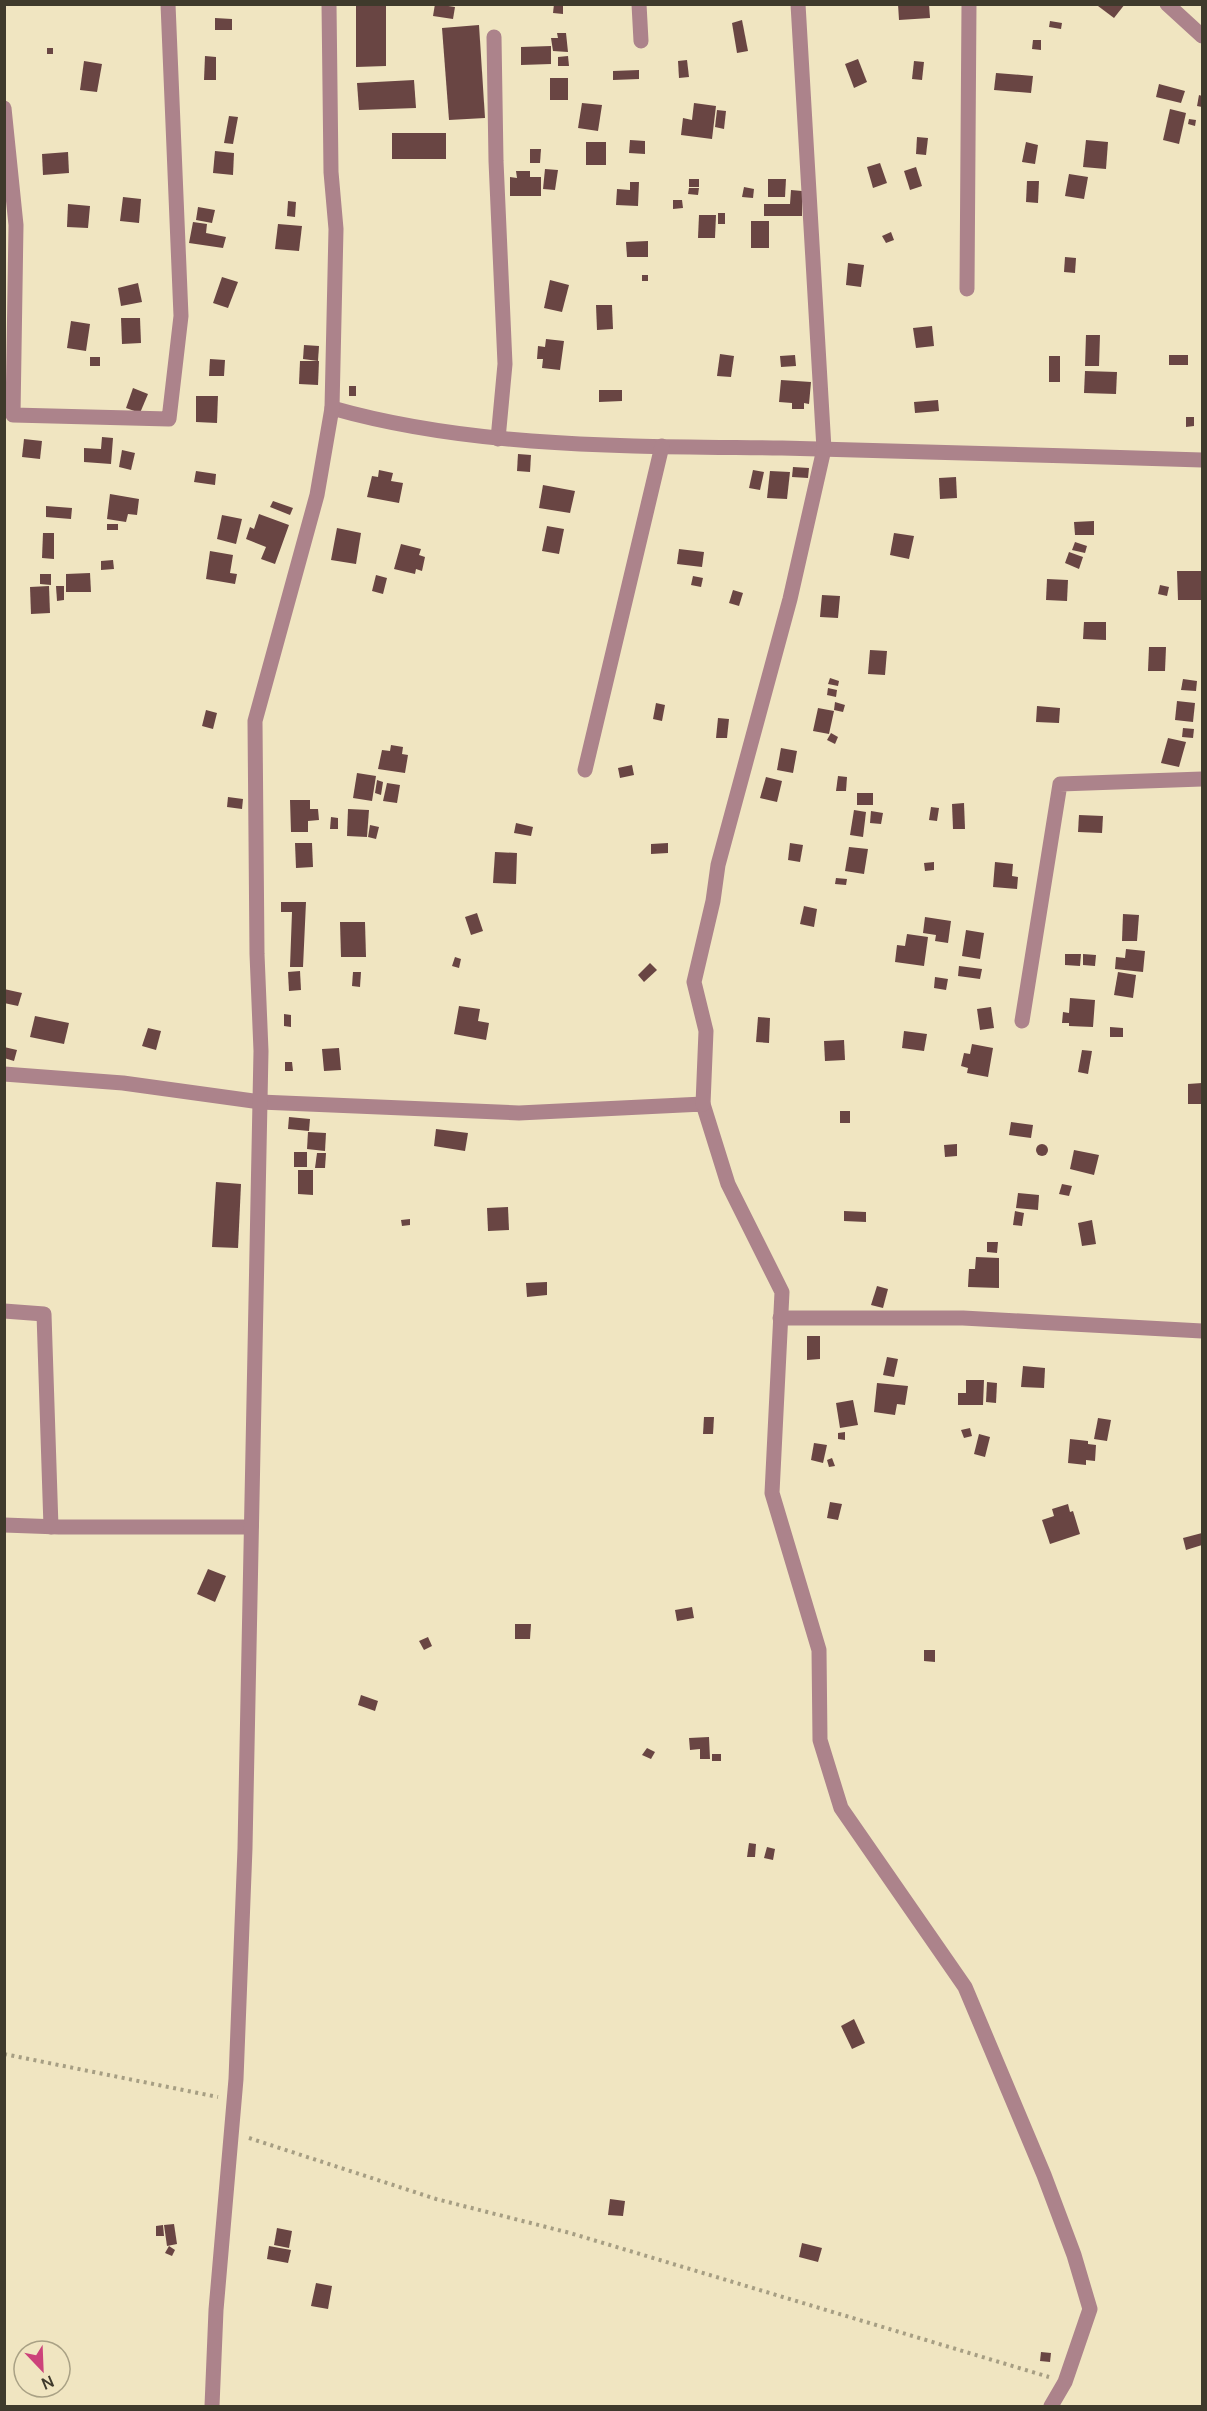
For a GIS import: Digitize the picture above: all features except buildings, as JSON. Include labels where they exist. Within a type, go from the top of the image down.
[{"type":"street","points":[[4,108],[16,225],[13,415],[169,419],[181,316],[168,4]]},
{"type":"street","points":[[212,2406],[216,2310],[234,2100],[245,1848],[261,1051],[257,954],[255,721],[317,495],[332,408],[336,229],[332,172],[329,4]]},
{"type":"street","points":[[639,4],[641,41]]},
{"type":"street","points":[[798,4],[824,449],[790,599],[718,865],[713,901],[694,982],[706,1031],[703,1104],[728,1184],[782,1292],[772,1493],[819,1650],[820,1740],[841,1808],[965,1987],[1044,2175],[1074,2255],[1090,2308],[1065,2382],[1051,2406]]},
{"type":"street","points":[[967,289],[969,4]]},
{"type":"street","points":[[1167,4],[1203,36]]},
{"type":"street","points":[[494,37],[496,161],[505,364],[498,439]]},
{"type":"street","points":[[332,408],[364,417],[498,439],[663,446],[1203,460]]},
{"type":"street","points":[[585,770],[663,446]]},
{"type":"street","points":[[1022,1022],[1060,784],[1203,779]]},
{"type":"street","points":[[4,1074],[123,1083],[260,1101],[519,1113],[703,1104]]},
{"type":"street","points":[[4,1311],[44,1314],[51,1527]]},
{"type":"street","points":[[780,1318],[963,1318],[1203,1331]]},
{"type":"street","points":[[4,1525],[251,1527]]},
{"type":"path","points":[[4,2054],[234,2100]]},
{"type":"path","points":[[231,2133],[436,2199],[570,2233],[1065,2382]]}]
